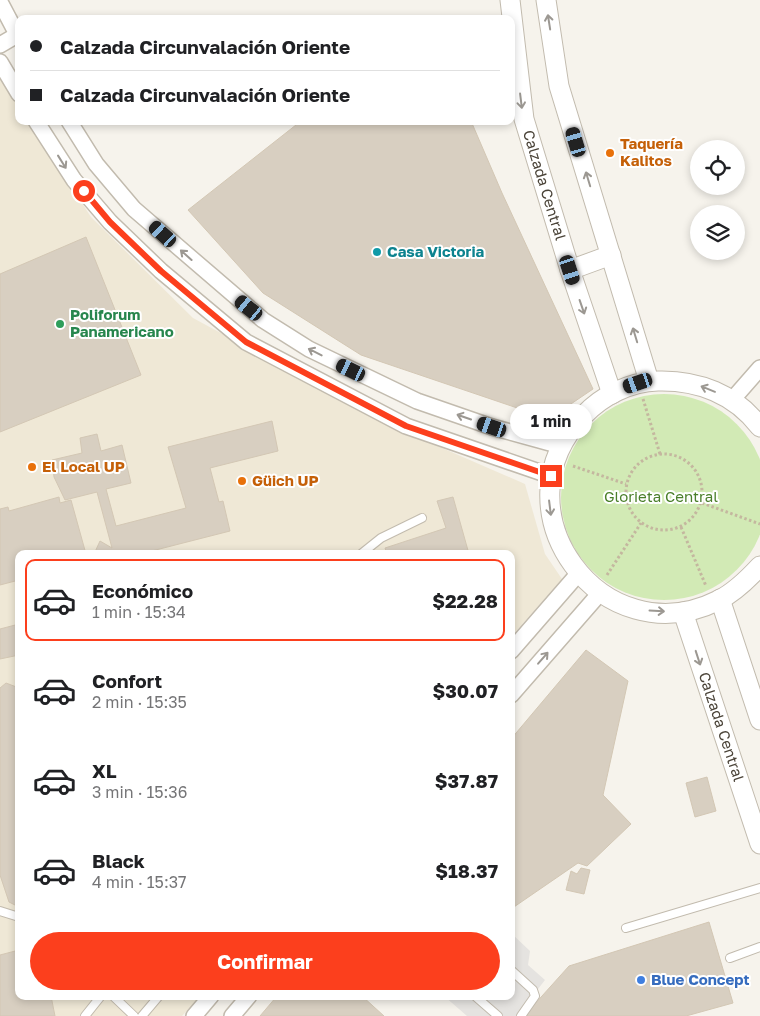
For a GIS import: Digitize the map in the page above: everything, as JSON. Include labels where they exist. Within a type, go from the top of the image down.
[{"type":"street","name":"Calzada Central","points":[[510,0],[512,15]]},
{"type":"street","points":[[546,0],[559,86],[611,255],[644,382]]},
{"type":"street","points":[[0,2],[15,30]]},
{"type":"street","points":[[0,45],[15,38]]},
{"type":"street","name":"Calzada Central","points":[[515,42],[524,119],[570,270],[612,394]]},
{"type":"street","points":[[0,62],[15,87]]},
{"type":"street","points":[[39,125],[74,180],[103,213],[161,271],[246,342],[406,426],[556,461]]},
{"type":"street","points":[[48,139],[67,125]]},
{"type":"street","points":[[71,125],[96,164],[134,209],[263,320],[309,349],[416,401],[492,427],[556,461]]},
{"type":"street","points":[[103,213],[123,195]]},
{"type":"street","points":[[570,270],[611,255]]},
{"type":"street","points":[[246,342],[263,320]]},
{"type":"street","points":[[732,400],[760,368]]},
{"type":"street","points":[[758,420],[732,400],[706,387],[678,380],[644,382],[612,394],[591,408],[574,425],[556,461],[549,499],[552,522],[559,544],[578,574],[599,592],[635,608],[654,612],[682,612],[716,601],[742,585],[760,566]]},
{"type":"street","points":[[515,646],[578,574]]},
{"type":"street","points":[[515,690],[599,592]]},
{"type":"street","points":[[716,601],[760,720]]},
{"type":"street","name":"Calzada Central","points":[[682,612],[760,844]]},
{"type":"street","points":[[194,1016],[208,1000]]},
{"type":"street","points":[[232,1016],[246,1000]]},
{"type":"lane","points":[[366,550],[381,538],[422,518]]},
{"type":"lane","points":[[626,928],[760,888]]},
{"type":"lane","points":[[0,911],[15,917]]},
{"type":"lane","points":[[730,958],[760,947]]},
{"type":"lane","points":[[515,974],[533,990],[535,996],[521,1016]]},
{"type":"lane","points":[[85,1016],[98,1000]]},
{"type":"lane","points":[[117,1000],[134,1016]]},
{"type":"lane","points":[[142,1016],[155,1000]]},
{"type":"lane","points":[[479,1000],[498,1016]]},
{"type":"path","points":[[644,382],[660,454]]},
{"type":"path","points":[[660,454],[675,455],[688,462],[698,473],[703,488],[702,503],[694,517],[681,527],[668,530],[653,529],[641,522],[631,512],[626,499],[626,484],[633,470],[645,459],[660,454]]},
{"type":"path","points":[[556,461],[626,484]]},
{"type":"path","points":[[702,503],[760,524]]},
{"type":"path","points":[[599,592],[641,522]]},
{"type":"path","points":[[681,527],[716,601]]},
{"type":"shaded area","points":[[0,74],[15,98],[15,125],[31,125],[91,217],[193,318],[403,431],[525,484],[545,554],[562,579],[515,632],[515,550],[15,550],[15,1000],[196,1000],[182,1016],[0,1016]]},
{"type":"shaded area","points":[[515,937],[530,951],[528,965],[545,980],[517,1016],[467,1016],[449,1000],[515,1000]]},
{"type":"green space","name":"Glorieta Central","points":[[654,394],[674,394],[694,398],[713,406],[730,417],[744,431],[761,462],[761,532],[755,546],[744,563],[730,577],[713,588],[694,596],[674,600],[654,600],[634,596],[615,588],[598,577],[584,563],[573,546],[565,527],[561,507],[561,487],[565,467],[573,448],[584,431],[598,417],[615,406],[634,398]]},
{"type":"building","name":"Casa Victoria","points":[[296,125],[473,125],[502,193],[593,389],[562,410],[532,413],[361,355],[263,293],[188,210]]},
{"type":"building","name":"Poliforum Panamericano","points":[[86,237],[141,375],[0,432],[0,274]]},
{"type":"building","points":[[272,421],[278,451],[210,468],[219,502],[223,501],[230,531],[156,550],[96,550],[100,541],[112,548],[97,492],[65,500],[54,477],[52,460],[82,453],[80,438],[97,434],[101,451],[122,445],[131,483],[106,489],[116,526],[186,508],[168,447]]},
{"type":"building","points":[[59,497],[60,503],[71,500],[85,550],[15,550],[15,581],[0,585],[0,509],[8,507],[9,511]]},
{"type":"building","points":[[453,497],[468,550],[386,550],[385,548],[446,528],[437,501]]},
{"type":"building","points":[[15,625],[15,656],[0,659],[0,629]]},
{"type":"building","points":[[586,650],[628,681],[603,795],[631,824],[587,866],[578,863],[515,906],[515,734]]},
{"type":"building","points":[[6,683],[15,686],[15,905],[9,902],[0,875],[0,688]]},
{"type":"building","points":[[707,777],[716,811],[695,817],[686,783]]},
{"type":"building","points":[[581,868],[590,870],[584,894],[566,890],[571,871],[577,874]]},
{"type":"building","name":"Blue Concept","points":[[709,922],[733,1003],[686,1016],[524,1016],[569,966]]},
{"type":"building","points":[[15,951],[15,1000],[52,1000],[55,1016],[0,1016],[0,955]]},
{"type":"building","points":[[274,1000],[366,1000],[384,1016],[260,1016]]},
{"type":"place","name":"Taquería Kalitos","points":[[610,153]]},
{"type":"place","name":"Casa Victoria","points":[[377,252]]},
{"type":"place","name":"Poliforum Panamericano","points":[[60,324]]},
{"type":"place","name":"El Local UP","points":[[32,467]]},
{"type":"place","name":"Güich UP","points":[[242,481]]},
{"type":"place","name":"Blue Concept","points":[[641,980]]},
{"type":"route","points":[[84,191],[110,222],[161,271],[246,342],[406,426],[459,446],[551,476]]}]
